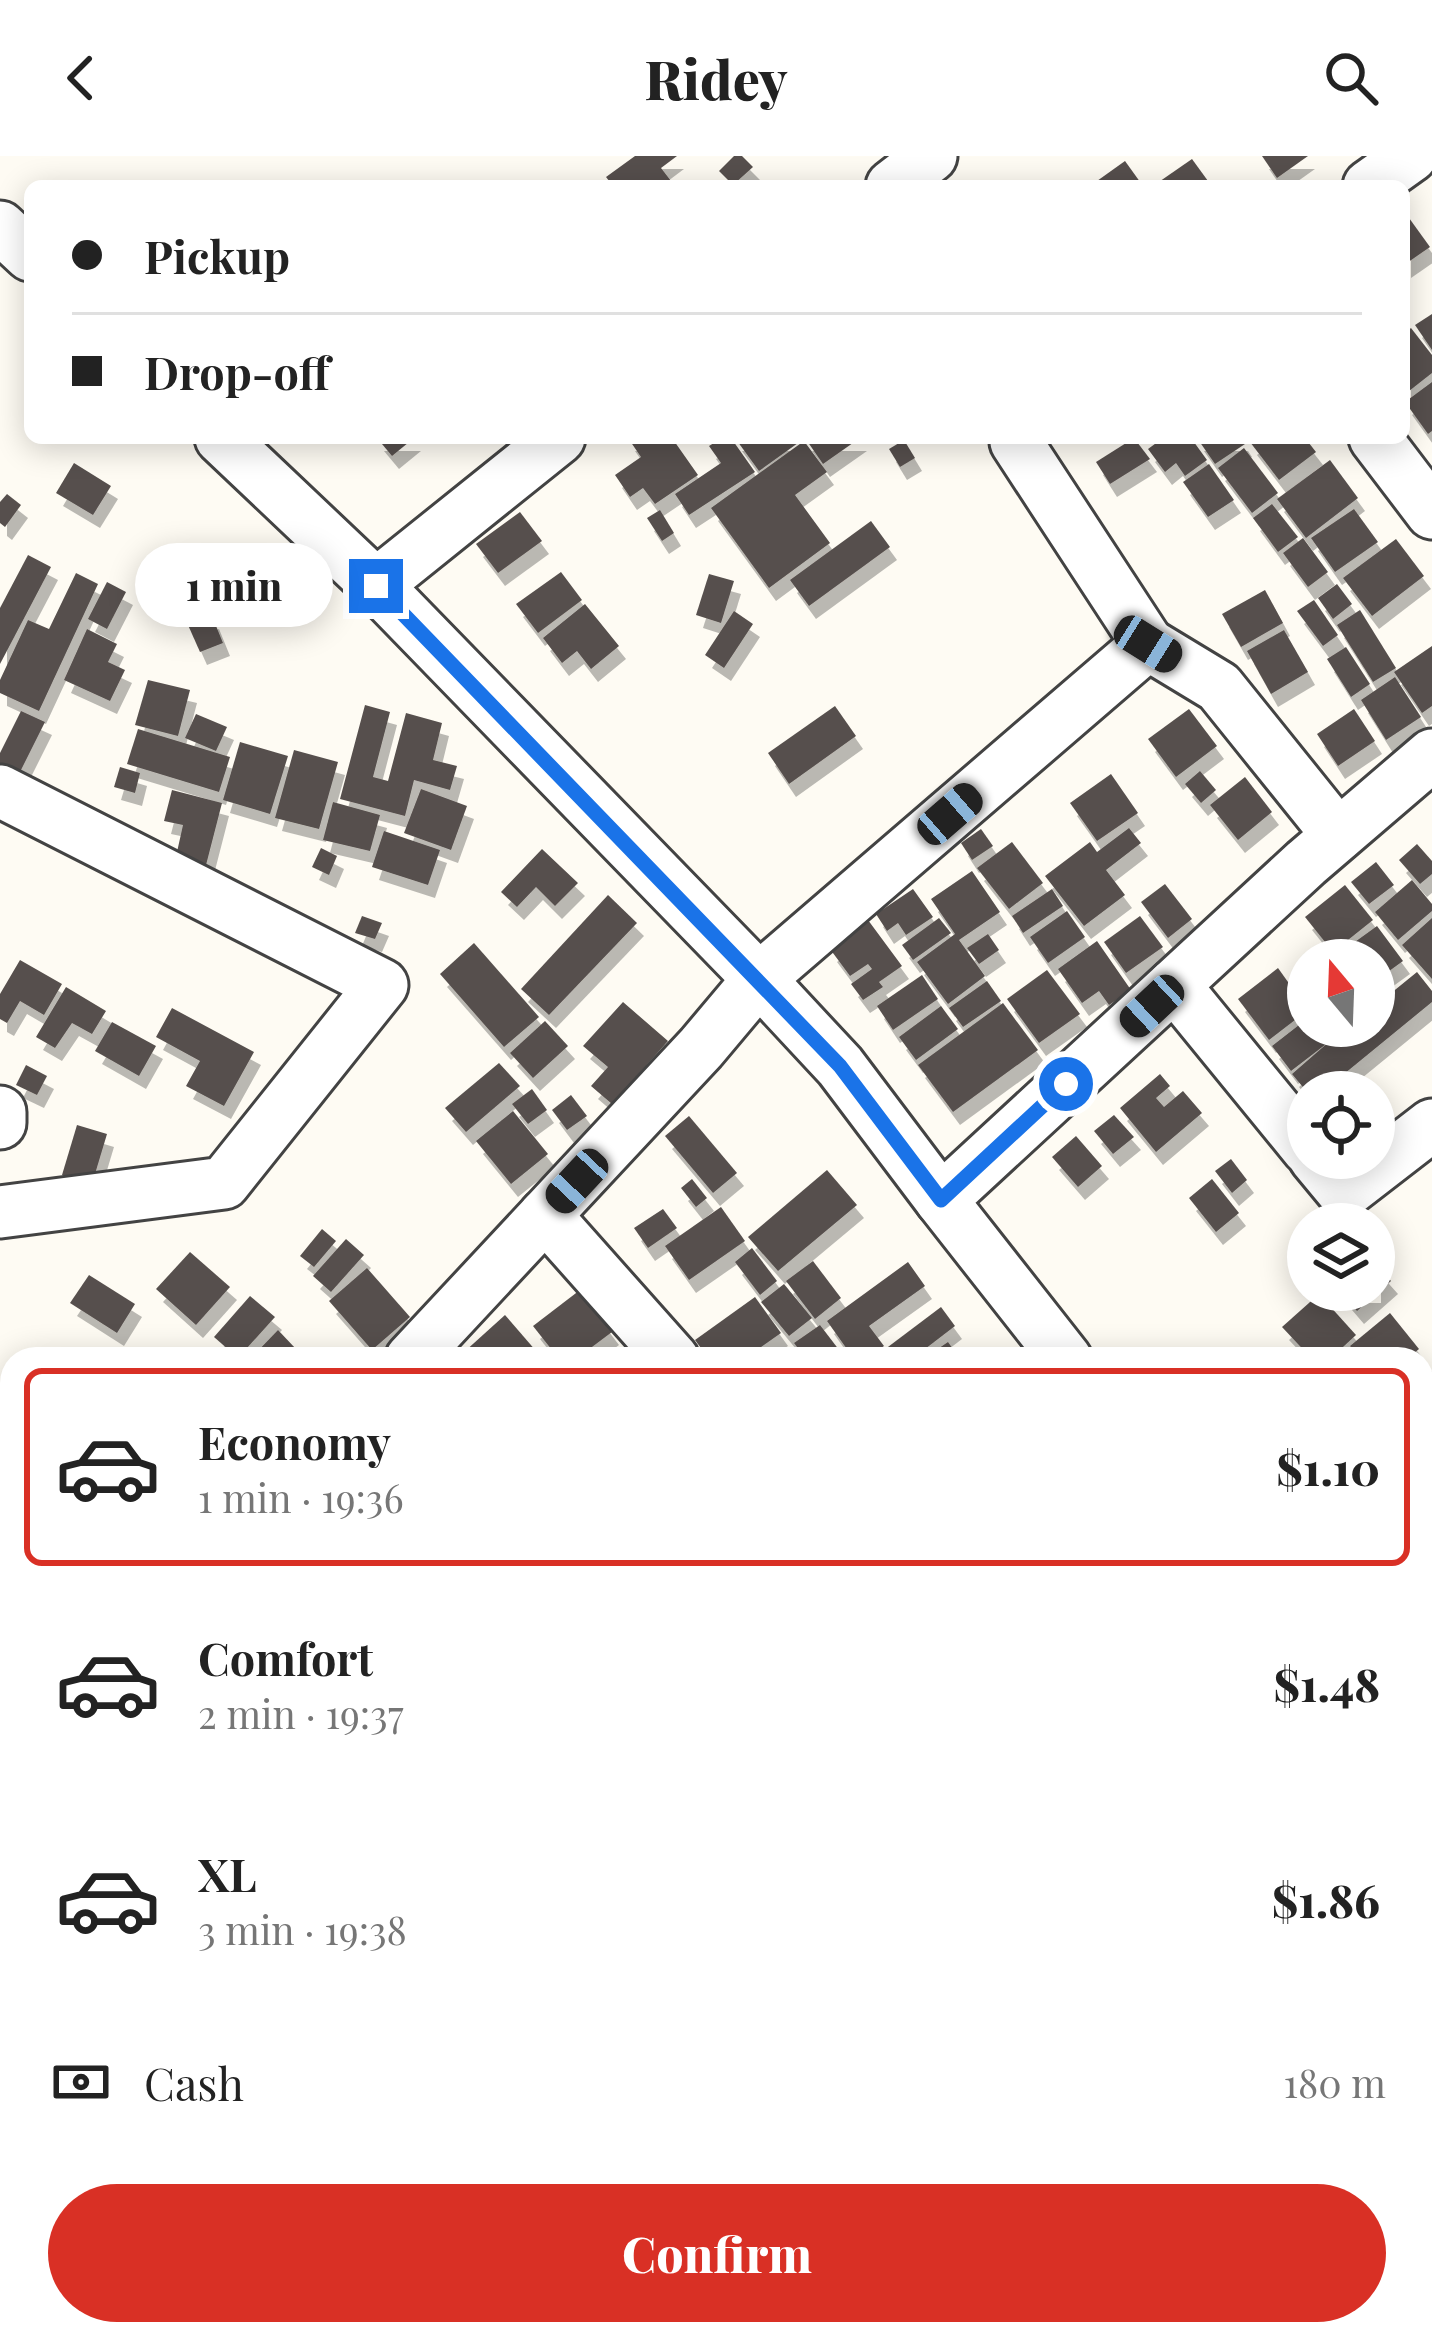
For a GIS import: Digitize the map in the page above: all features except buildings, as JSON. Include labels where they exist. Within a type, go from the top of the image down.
[{"type":"street","points":[[1377,180],[1411,156]]},
{"type":"street","points":[[0,226],[24,249]]},
{"type":"street","points":[[227,444],[376,586],[840,1066],[1057,1347]]},
{"type":"street","points":[[376,586],[552,444]]},
{"type":"street","points":[[1017,444],[1148,644],[1220,688],[1338,835]]},
{"type":"street","points":[[1380,444],[1432,513]]},
{"type":"street","points":[[422,1347],[701,1048],[759,979],[1148,644]]},
{"type":"street","points":[[941,1200],[1338,835],[1432,755]]},
{"type":"street","points":[[0,790],[382,985],[224,1183],[0,1212]]},
{"type":"street","points":[[1174,985],[1287,1123]]},
{"type":"street","points":[[0,1112],[0,1123]]},
{"type":"street","points":[[1395,1154],[1432,1125]]},
{"type":"street","points":[[1333,1179],[1344,1193],[1362,1179]]},
{"type":"street","points":[[545,1215],[662,1347]]},
{"type":"route","points":[[376,586],[840,1066],[941,1200],[1066,1084]]}]
